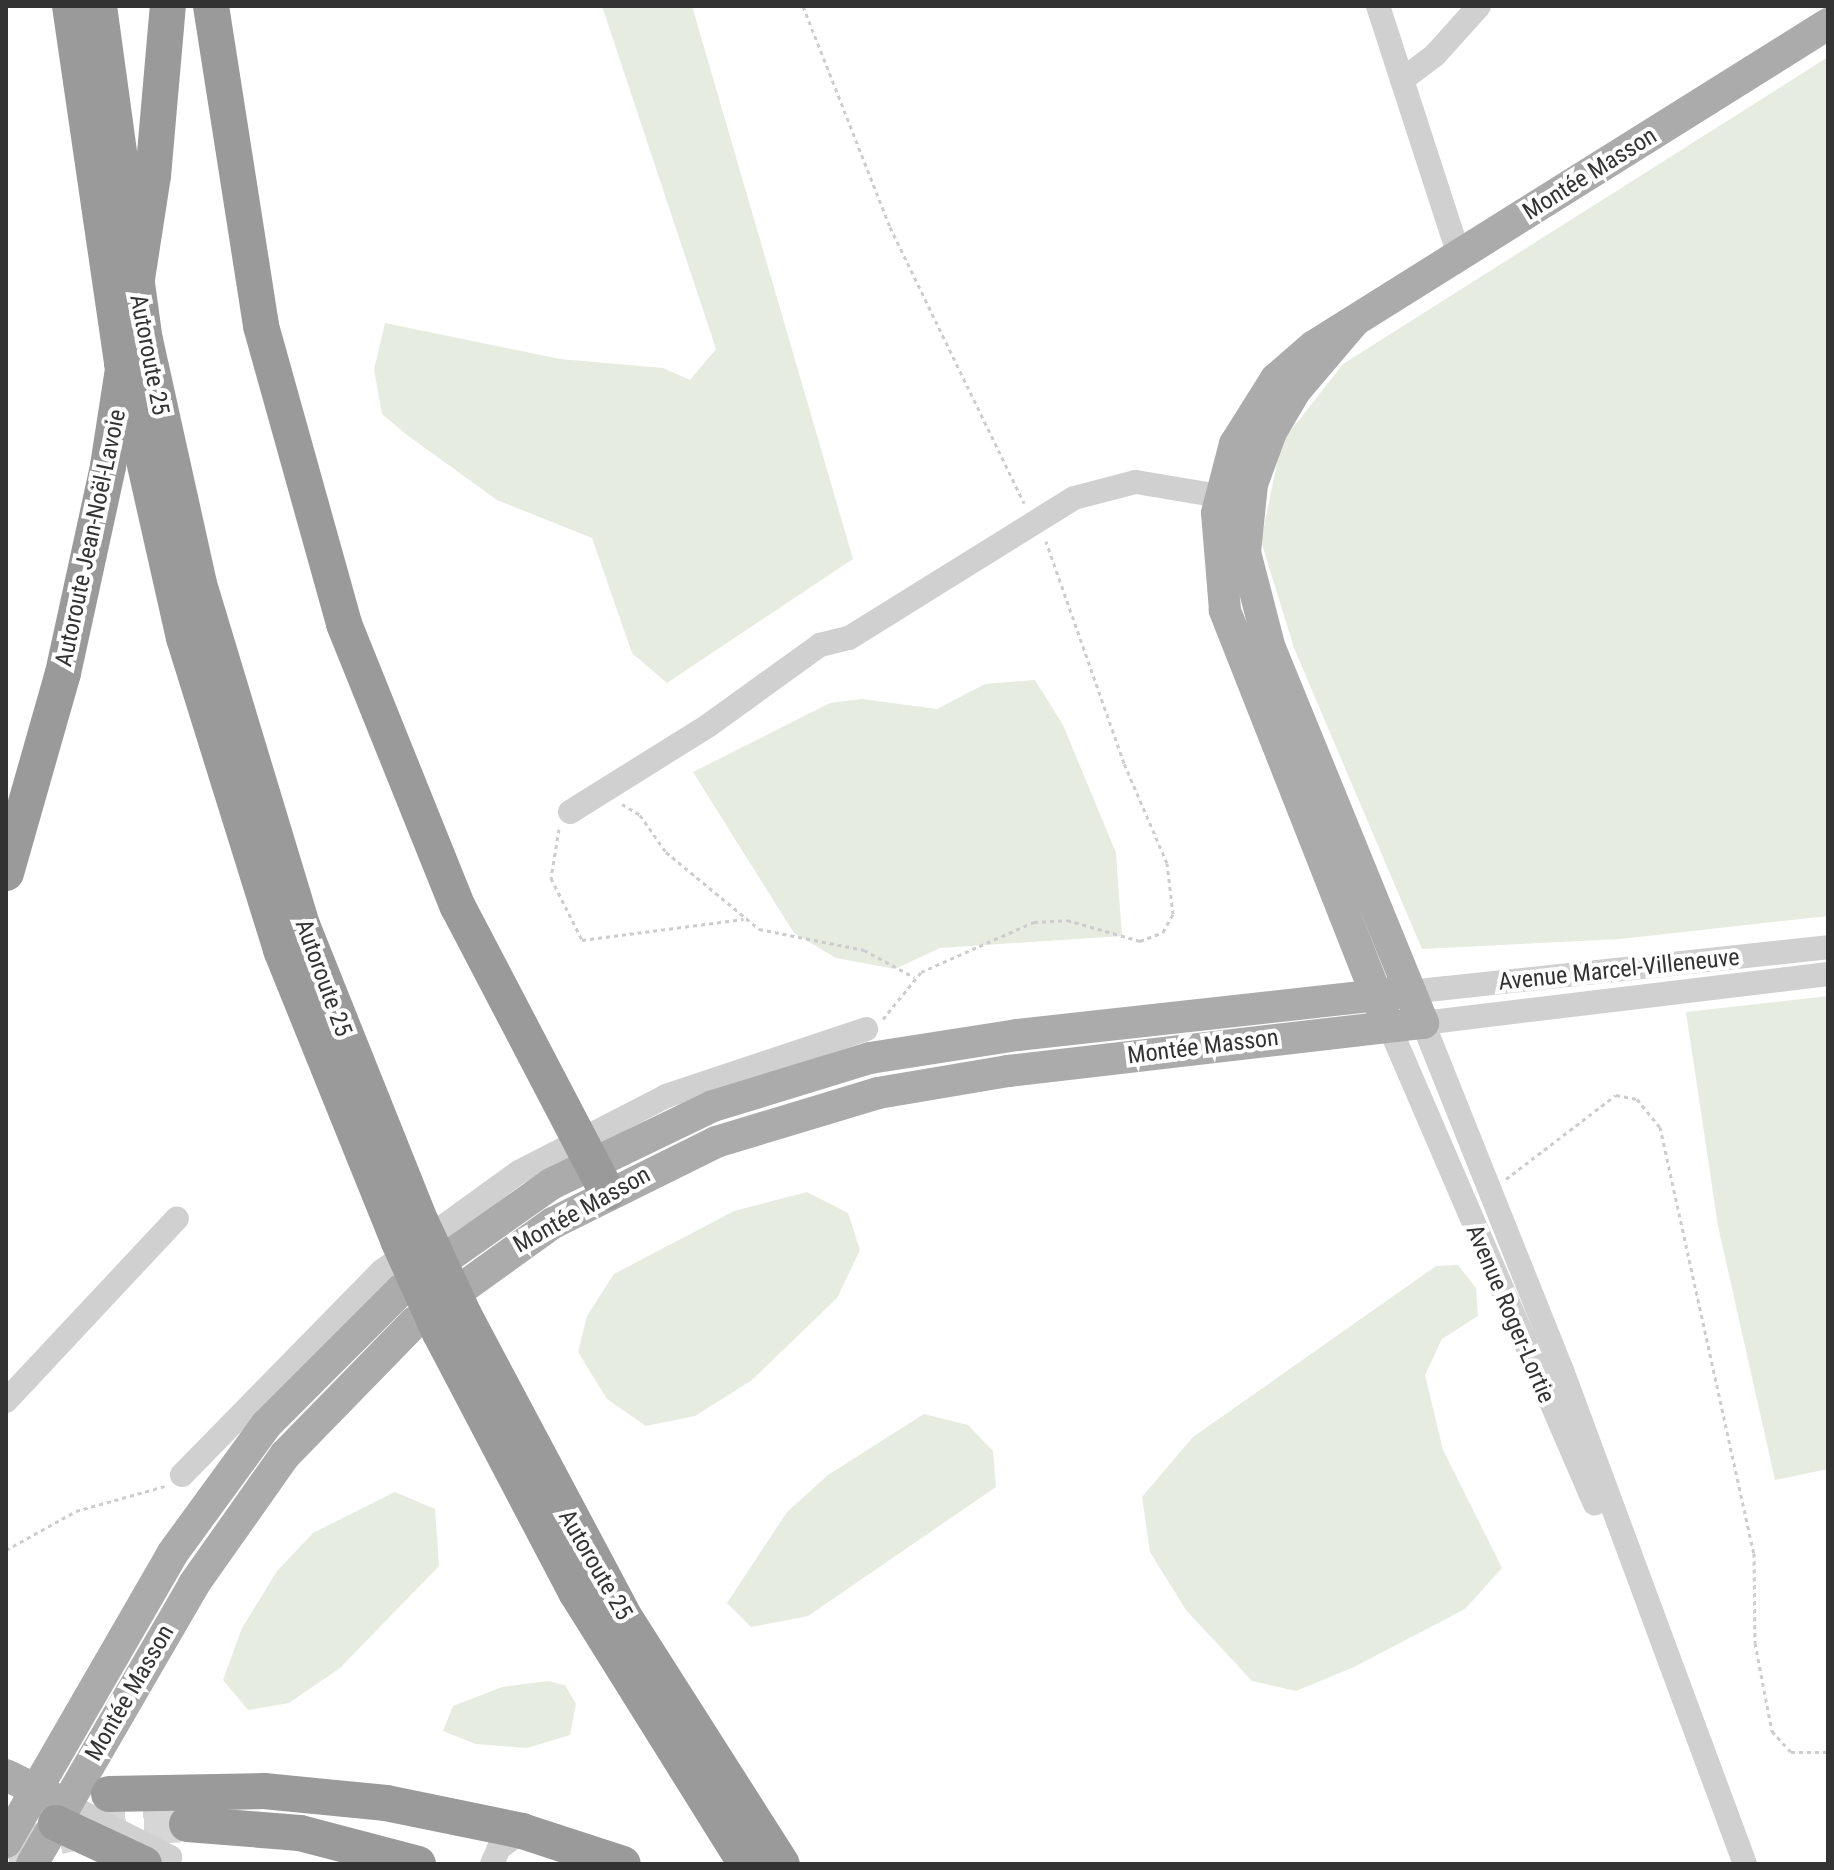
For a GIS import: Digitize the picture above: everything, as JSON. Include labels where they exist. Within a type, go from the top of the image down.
[{"type":"highway","name":"Autoroute 25","points":[[70,6],[120,351],[184,638],[281,950],[452,1324],[544,1505],[746,1864]]},
{"type":"highway","name":"Autoroute 25","points":[[99,6],[145,340],[210,626],[302,925],[409,1231]]},
{"type":"highway","name":"Autoroute Jean-Noël-Lavoie","points":[[6,873],[60,685],[108,466],[153,176],[168,6]]},
{"type":"highway","points":[[211,6],[256,302],[336,599],[439,866],[592,1164]]},
{"type":"highway","name":"Autoroute 25","points":[[628,1652],[782,1864]]},
{"type":"highway","points":[[109,1794],[300,1793],[428,1810],[522,1831],[623,1864]]},
{"type":"highway","points":[[38,1806],[160,1862]]},
{"type":"highway","points":[[187,1824],[300,1833],[418,1864]]},
{"type":"main road","name":"Montée Masson","points":[[6,1842],[38,1806],[210,1558],[301,1436],[415,1322],[498,1259],[592,1164],[747,1094],[870,1058],[1028,1033],[1409,992],[1254,607],[1234,498],[1235,444],[1276,379],[1352,324],[1828,24]]},
{"type":"main road","name":"Montée Masson","points":[[1234,498],[1216,554],[1225,610],[1377,995]]},
{"type":"main road","name":"Avenue Roger-Lortie","points":[[1409,992],[1423,1023]]},
{"type":"main road","name":"Avenue Roger-Lortie","points":[[1377,995],[1389,1026]]},
{"type":"main road","name":"Montée Masson","points":[[592,1164],[760,1126],[909,1085],[1423,1023]]},
{"type":"main road","points":[[6,1775],[38,1806]]},
{"type":"main road","name":"Montée Masson","points":[[32,1864],[38,1806]]},
{"type":"street","points":[[1378,6],[1459,256]]},
{"type":"street","points":[[1402,80],[1435,55],[1479,6]]},
{"type":"street","points":[[570,812],[820,645],[849,638],[1035,520],[1118,483],[1234,498]]},
{"type":"street","name":"Avenue Marcel-Villeneuve","points":[[1409,992],[1828,947]]},
{"type":"street","name":"Avenue Marcel-Villeneuve","points":[[1423,1023],[1828,974]]},
{"type":"street","name":"Avenue Roger-Lortie","points":[[1423,1023],[1563,1373],[1654,1629],[1745,1864]]},
{"type":"street","name":"Avenue Roger-Lortie","points":[[1389,1026],[1533,1371],[1654,1629]]},
{"type":"street","points":[[182,1475],[382,1271],[592,1164],[666,1096],[866,1029]]},
{"type":"street","points":[[6,1401],[177,1218]]},
{"type":"street","points":[[492,1864],[499,1848],[522,1831]]},
{"type":"path","points":[[803,6],[890,227],[1013,487],[1035,520],[1124,763],[1159,838],[1173,914],[1163,932],[1140,941],[1067,920],[1034,922],[914,977],[882,1020],[866,1029]]},
{"type":"path","points":[[603,791],[640,815],[666,852],[747,920],[780,937],[879,955],[914,977]]},
{"type":"path","points":[[570,812],[556,838],[551,878],[582,940],[747,920]]},
{"type":"path","points":[[1489,1189],[1544,1154],[1605,1099],[1637,1099],[1660,1127],[1754,1553],[1755,1643],[1772,1731],[1791,1752],[1828,1752]]},
{"type":"path","points":[[6,1550],[76,1511],[161,1488],[182,1475]]},
{"type":"shaded area","points":[[602,6],[692,6],[853,559],[667,683],[632,653],[592,538],[497,500],[407,435],[382,414],[374,370],[385,323],[560,359],[663,368],[690,380],[716,349]]},
{"type":"shaded area","points":[[1828,57],[1828,916],[1620,939],[1422,949],[1294,648],[1261,541],[1281,443],[1343,364]]},
{"type":"shaded area","points":[[1035,680],[1063,725],[1116,853],[1122,936],[940,948],[895,969],[836,958],[794,933],[693,772],[830,703],[862,699],[937,709],[985,684]]},
{"type":"shaded area","points":[[1828,996],[1828,1469],[1775,1480],[1718,1226],[1686,1012]]},
{"type":"shaded area","points":[[807,1192],[848,1213],[860,1250],[837,1298],[752,1380],[695,1416],[646,1426],[607,1399],[578,1352],[587,1316],[614,1274],[734,1211]]},
{"type":"shaded area","points":[[1458,1265],[1476,1288],[1478,1316],[1442,1339],[1425,1375],[1443,1450],[1502,1568],[1465,1609],[1354,1667],[1296,1691],[1252,1681],[1186,1610],[1150,1552],[1142,1497],[1193,1437],[1436,1266]]},
{"type":"shaded area","points":[[924,1414],[968,1425],[993,1451],[996,1487],[808,1616],[751,1627],[727,1603],[787,1512],[828,1475]]},
{"type":"shaded area","points":[[395,1492],[435,1509],[439,1566],[340,1668],[289,1703],[248,1710],[223,1680],[242,1628],[277,1571],[313,1533]]},
{"type":"shaded area","points":[[548,1681],[565,1685],[576,1704],[570,1735],[527,1748],[476,1744],[443,1731],[453,1706],[502,1687]]},
{"type":"tunnel","points":[[6,1849],[90,1829],[187,1824]]}]
